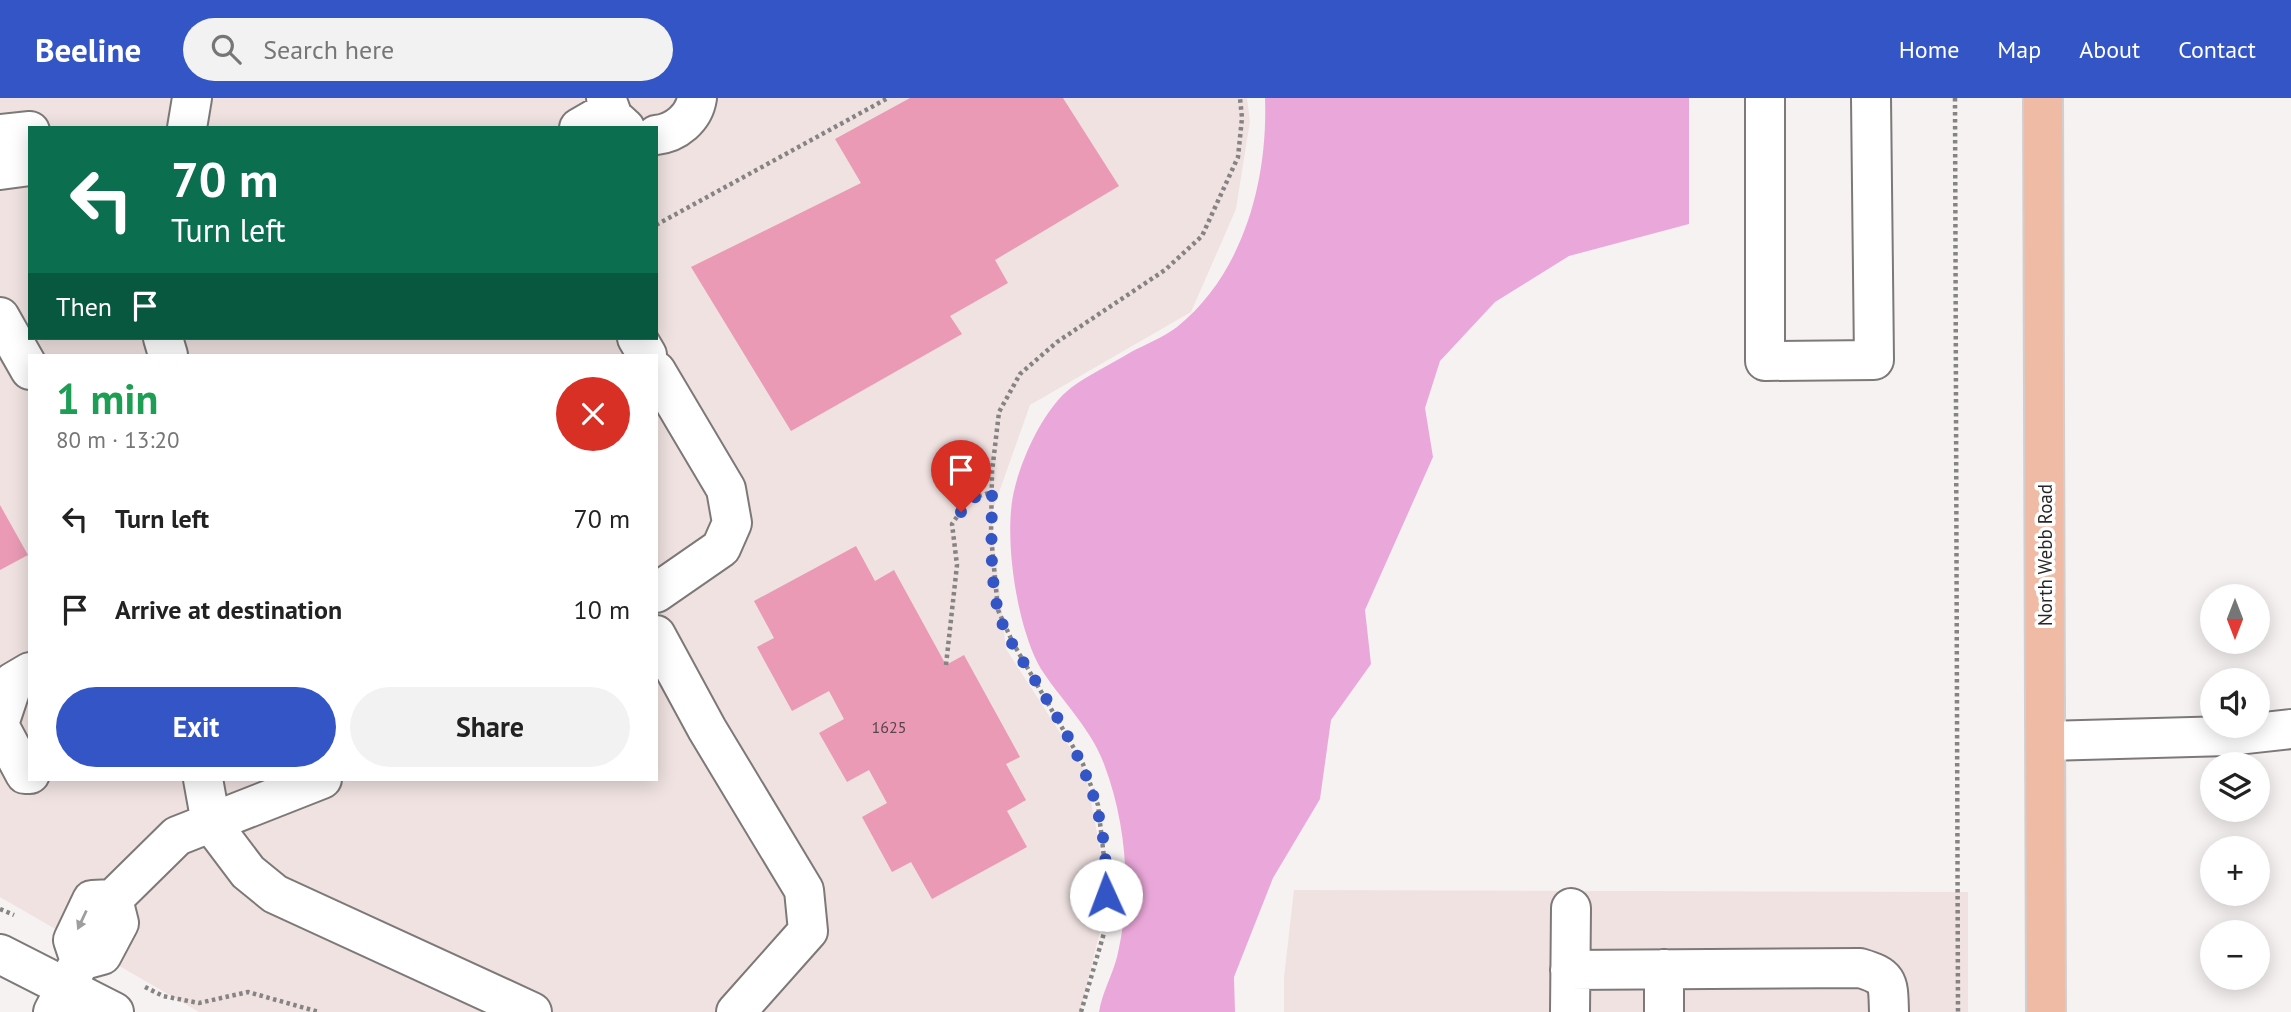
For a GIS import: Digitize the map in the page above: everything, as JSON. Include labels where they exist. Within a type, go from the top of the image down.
[{"type":"main road","name":"North Webb Road","points":[[2043,98],[2046,1012]]},
{"type":"street","points":[[187,126],[192,98]]},
{"type":"street","points":[[658,134],[678,128],[689,117],[697,98]]},
{"type":"street","points":[[1765,98],[1765,361],[1779,361],[1874,360],[1871,98]]},
{"type":"street","points":[[0,134],[28,131]]},
{"type":"street","points":[[0,170],[28,166]]},
{"type":"street","points":[[0,317],[28,366]]},
{"type":"street","points":[[658,374],[726,489],[732,523],[721,548],[658,592]]},
{"type":"street","points":[[658,639],[706,729],[804,890],[808,931],[736,1012]]},
{"type":"street","points":[[0,721],[13,682],[28,673]]},
{"type":"street","points":[[0,727],[25,774],[28,774]]},
{"type":"street","points":[[2046,741],[2228,737],[2291,729]]},
{"type":"street","points":[[203,781],[211,823],[248,872],[275,894],[531,1012]]},
{"type":"street","points":[[72,980],[102,955],[119,923],[113,899],[177,836],[317,781]]},
{"type":"street","points":[[1570,1012],[1571,908]]},
{"type":"street","points":[[0,954],[72,980],[114,1012]]},
{"type":"street","points":[[1570,970],[1860,968],[1881,974],[1888,985],[1889,1012]]},
{"type":"street","points":[[1664,969],[1664,1012]]},
{"type":"path","points":[[658,224],[888,98]]},
{"type":"path","points":[[1081,1012],[1104,933],[1107,875],[1098,805],[1083,764],[1013,643],[998,610],[991,536],[999,412],[1020,374],[1057,342],[1165,270],[1202,236],[1238,158],[1242,118],[1240,98]]},
{"type":"path","points":[[1955,98],[1958,1012]]},
{"type":"path","points":[[946,665],[957,565],[953,524],[969,499],[992,492]]},
{"type":"path","points":[[0,909],[22,919]]},
{"type":"path","points":[[72,980],[199,1003],[248,992],[319,1012]]},
{"type":"shaded area","points":[[0,98],[1247,98],[1250,121],[1236,209],[1191,312],[1030,405],[991,515],[1006,649],[1085,771],[1109,895],[1080,1012],[199,1012],[0,897]]},
{"type":"shaded area","points":[[1265,98],[1689,98],[1689,224],[1569,256],[1495,302],[1440,361],[1425,408],[1433,457],[1365,610],[1371,664],[1331,720],[1320,799],[1273,878],[1234,977],[1235,1012],[1099,1012],[1117,957],[1125,909],[1125,860],[1118,811],[1098,751],[1084,727],[1043,672],[1026,633],[1014,582],[1011,507],[1029,447],[1044,419],[1062,396],[1086,378],[1177,327],[1200,305],[1219,280],[1235,252],[1256,192],[1262,161]]},
{"type":"shaded area","points":[[1294,890],[1968,892],[1968,1012],[1284,1012],[1284,977]]},
{"type":"building","points":[[910,98],[1063,98],[1119,186],[995,260],[1008,283],[950,316],[962,334],[791,431],[691,267],[861,183],[835,139]]},
{"type":"building","points":[[0,505],[28,555],[0,570]]},
{"type":"building","points":[[856,546],[875,581],[894,570],[946,665],[964,655],[1020,757],[1006,764],[1026,800],[1007,811],[1027,847],[932,899],[911,862],[892,872],[862,817],[887,803],[869,770],[847,782],[819,733],[844,719],[829,691],[792,711],[757,647],[774,638],[754,601]]},
{"type":"route","points":[[961,512],[969,499],[992,492],[991,536],[998,610],[1013,643],[1083,764],[1098,805],[1107,875],[1106,895]]}]
